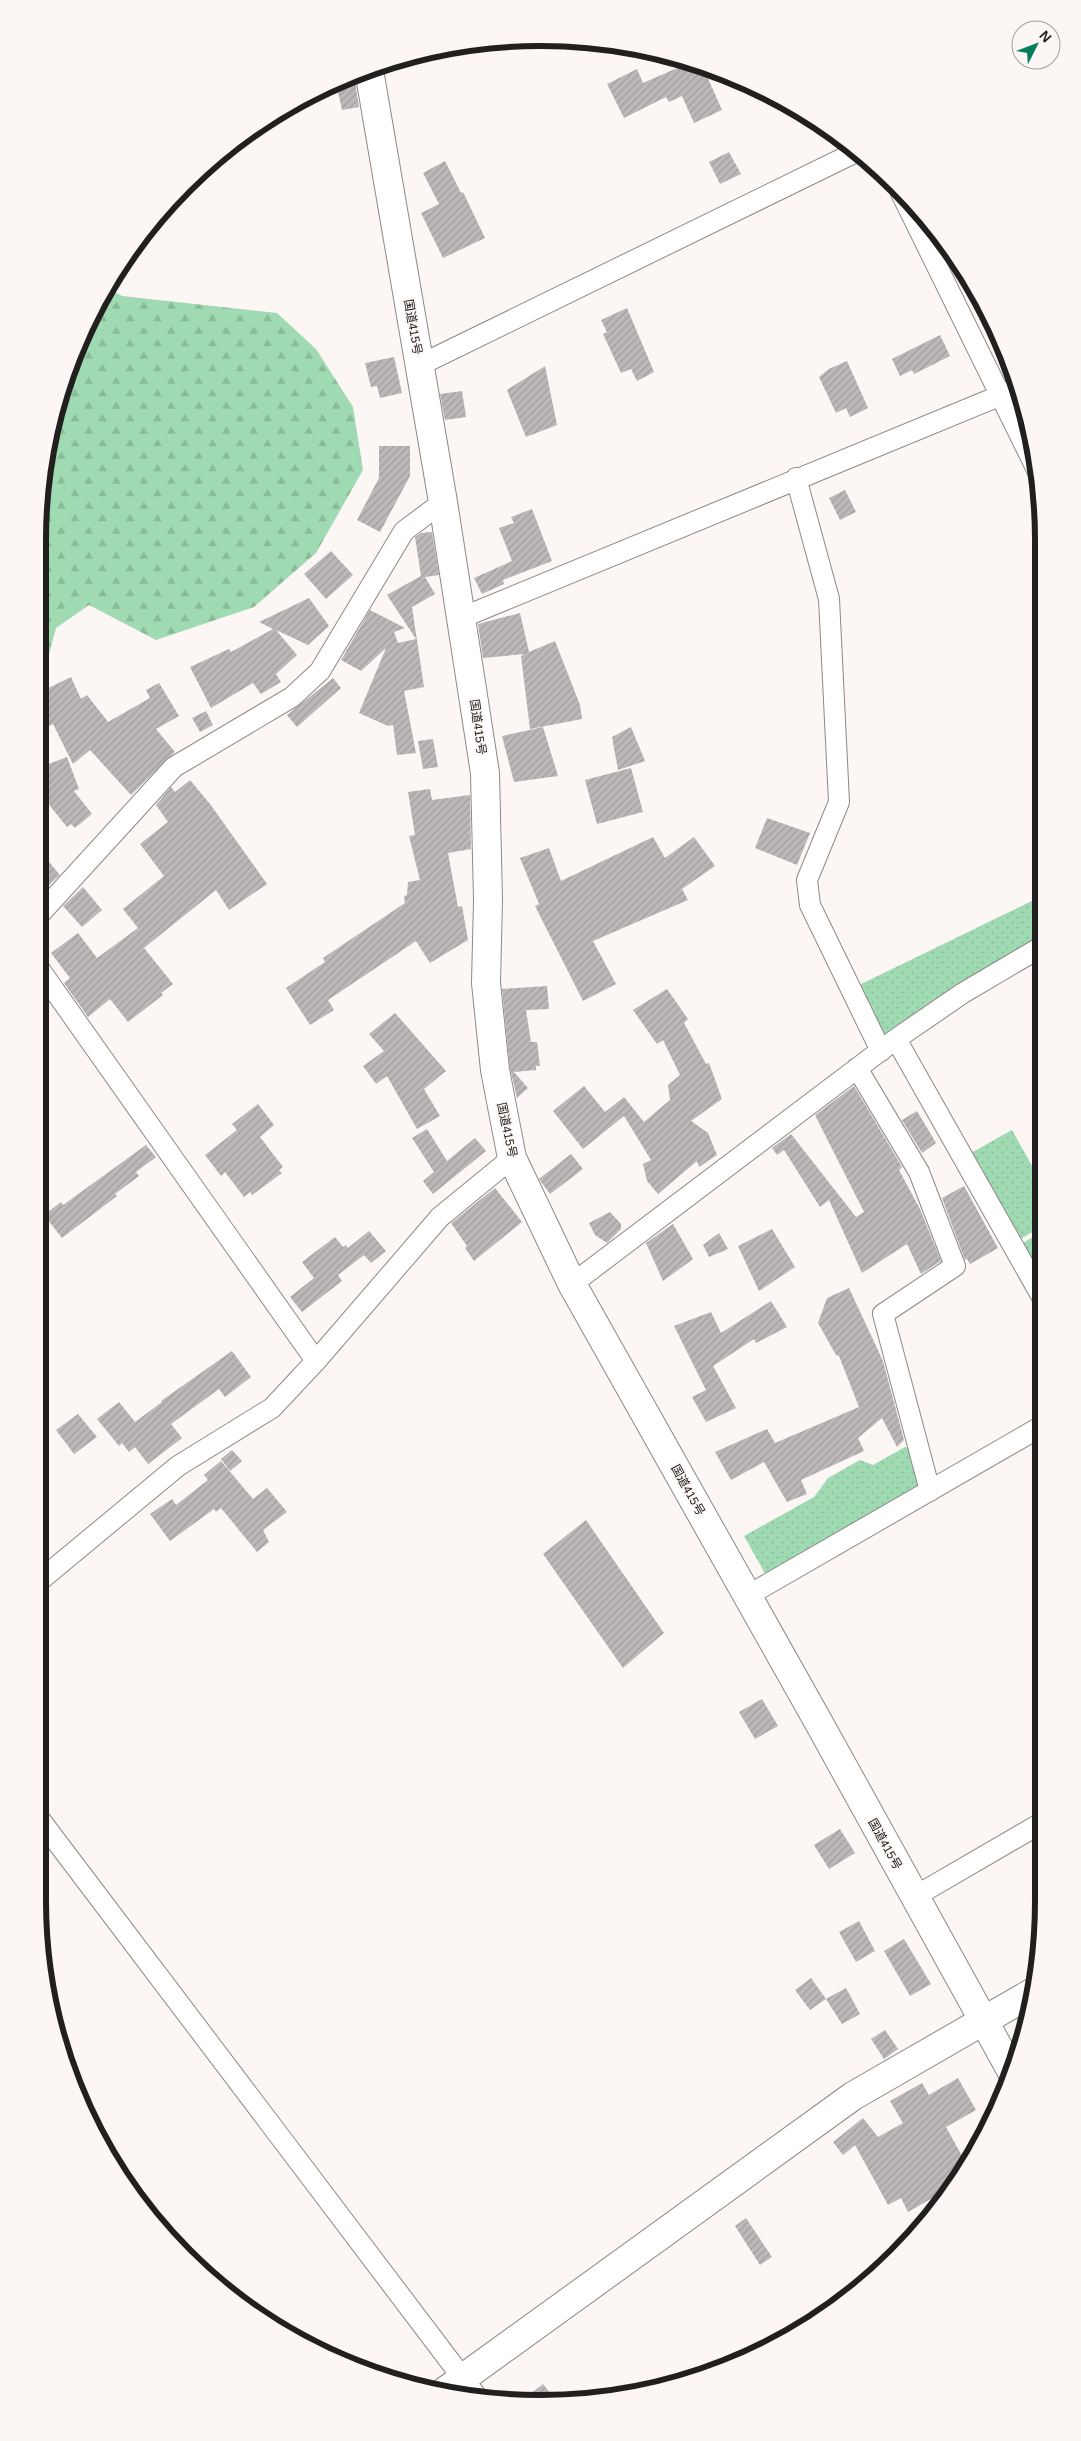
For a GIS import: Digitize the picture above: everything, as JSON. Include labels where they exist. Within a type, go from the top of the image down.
[{"type":"main road","name":"国道415号","points":[[370,77],[443,502],[485,773],[488,900],[486,983],[495,1070],[512,1158],[572,1284],[1007,2063]]},
{"type":"main road","points":[[462,2388],[853,2096],[1025,1997]]},
{"type":"street","points":[[420,365],[850,156]]},
{"type":"street","points":[[914,218],[1008,393],[1021,428]]},
{"type":"street","points":[[461,618],[796,478],[1008,393]]},
{"type":"street","points":[[796,478],[829,599],[839,802],[807,880],[810,905],[888,1045],[1035,1286]]},
{"type":"street","points":[[46,907],[174,768],[292,697],[320,670],[404,531],[443,502]]},
{"type":"street","points":[[572,1284],[888,1045],[963,993],[1035,951]]},
{"type":"street","points":[[46,978],[316,1361]]},
{"type":"street","points":[[858,1068],[919,1172],[956,1266],[884,1314],[930,1491]]},
{"type":"street","points":[[46,1570],[178,1466],[272,1408],[316,1361],[440,1217],[512,1158]]},
{"type":"street","points":[[747,1596],[1035,1430]]},
{"type":"street","points":[[914,1897],[1035,1827]]},
{"type":"street","points":[[46,1828],[458,2388]]},
{"type":"green space","points":[[113,291],[122,296],[277,313],[316,349],[353,407],[363,470],[316,553],[254,607],[156,640],[89,605],[56,628],[46,666],[46,540],[50,476],[63,413],[72,382],[97,322]]},
{"type":"green space","points":[[1035,899],[1035,940],[973,976],[885,1040],[855,987]]},
{"type":"green space","points":[[1012,1130],[1035,1171],[1035,1230],[1017,1241],[969,1154]]},
{"type":"green space","points":[[1035,1236],[1035,1275],[1018,1246]]},
{"type":"green space","points":[[905,1447],[915,1450],[926,1488],[768,1579],[744,1536],[814,1497],[828,1478],[860,1460],[873,1465]]},
{"type":"building","points":[[680,67],[699,72],[706,75],[722,110],[694,123],[682,96],[669,102],[666,97],[624,118],[607,84],[637,69],[643,83]]},
{"type":"building","points":[[355,82],[359,107],[342,110],[338,90]]},
{"type":"building","points":[[729,152],[741,174],[720,184],[709,162]]},
{"type":"building","points":[[445,161],[461,193],[463,192],[485,238],[443,258],[421,213],[439,204],[423,173]]},
{"type":"building","points":[[627,308],[654,372],[637,381],[631,369],[621,373],[603,334],[607,332],[601,320]]},
{"type":"building","points":[[940,335],[950,356],[914,374],[912,370],[900,376],[892,359]]},
{"type":"building","points":[[394,357],[402,393],[380,398],[377,386],[371,387],[365,363]]},
{"type":"building","points":[[847,361],[868,408],[850,417],[846,408],[836,413],[819,377],[829,369]]},
{"type":"building","points":[[545,366],[557,425],[526,437],[507,390]]},
{"type":"building","points":[[462,391],[466,417],[445,420],[440,394]]},
{"type":"building","points":[[379,446],[410,446],[410,476],[380,532],[357,520],[379,478]]},
{"type":"building","points":[[845,490],[856,512],[840,520],[829,498]]},
{"type":"building","points":[[532,509],[552,561],[503,580],[504,584],[482,594],[474,578],[512,561],[499,528],[514,523],[511,517]]},
{"type":"building","points":[[432,532],[439,575],[425,577],[435,594],[412,607],[424,687],[404,691],[416,753],[397,755],[393,725],[388,726],[359,713],[386,648],[361,671],[341,660],[370,610],[405,628],[394,632],[398,643],[416,639],[387,595],[421,576],[415,537],[421,533]]},
{"type":"building","points":[[331,551],[353,575],[326,599],[304,574]]},
{"type":"building","points":[[309,598],[329,626],[308,645],[276,630],[297,655],[276,674],[281,682],[261,694],[253,683],[211,708],[190,667],[229,649],[231,652],[273,629],[259,622]]},
{"type":"building","points":[[520,613],[529,652],[555,641],[580,705],[582,719],[530,729],[521,656],[525,654],[483,658],[478,624]]},
{"type":"building","points":[[71,677],[81,699],[87,695],[108,722],[150,698],[146,690],[159,683],[179,716],[156,729],[175,752],[131,795],[90,750],[73,764],[53,724],[46,727],[46,689]]},
{"type":"building","points":[[333,678],[341,688],[297,727],[287,715]]},
{"type":"building","points":[[206,711],[213,725],[200,732],[192,718]]},
{"type":"building","points":[[543,727],[558,776],[514,782],[502,736]]},
{"type":"building","points":[[631,727],[645,761],[618,770],[612,737]]},
{"type":"building","points":[[433,739],[438,767],[423,769],[418,741]]},
{"type":"building","points":[[67,757],[79,789],[74,791],[92,814],[75,828],[71,824],[67,827],[50,806],[46,795],[46,765]]},
{"type":"building","points":[[631,768],[643,812],[597,824],[585,780]]},
{"type":"building","points":[[190,780],[210,804],[267,884],[229,910],[216,890],[144,948],[173,984],[161,993],[163,995],[128,1022],[110,999],[88,1017],[64,983],[70,978],[51,953],[78,933],[97,958],[138,928],[123,909],[164,876],[140,844],[168,822],[156,805],[171,787],[175,792]]},
{"type":"building","points":[[430,789],[432,800],[470,795],[471,849],[448,853],[458,907],[462,906],[468,940],[430,963],[416,941],[328,1000],[334,1010],[310,1025],[286,988],[325,962],[323,958],[405,903],[404,896],[407,895],[408,882],[420,880],[409,836],[415,835],[408,792]]},
{"type":"building","points":[[767,818],[810,833],[797,865],[755,848]]},
{"type":"building","points":[[653,837],[665,858],[694,837],[715,866],[682,889],[688,900],[593,941],[616,984],[583,1001],[535,906],[539,904],[520,858],[549,848],[561,881]]},
{"type":"building","points":[[46,858],[60,875],[46,888]]},
{"type":"building","points":[[83,887],[102,910],[82,927],[63,906]]},
{"type":"building","points":[[547,986],[549,1009],[526,1010],[531,1042],[537,1042],[540,1066],[536,1066],[536,1070],[514,1072],[528,1088],[517,1098],[510,1068],[502,989]]},
{"type":"building","points":[[667,989],[688,1019],[684,1023],[706,1064],[709,1063],[722,1099],[691,1121],[708,1133],[717,1155],[699,1167],[697,1161],[658,1194],[647,1181],[643,1164],[651,1160],[624,1116],[583,1149],[553,1111],[584,1086],[605,1112],[624,1097],[644,1122],[670,1100],[668,1085],[680,1075],[663,1040],[657,1044],[633,1010]]},
{"type":"building","points":[[395,1013],[446,1071],[424,1089],[440,1116],[417,1129],[387,1076],[376,1084],[363,1066],[384,1051],[369,1034]]},
{"type":"building","points":[[854,1086],[902,1167],[899,1170],[920,1209],[941,1261],[921,1274],[907,1244],[862,1273],[829,1200],[820,1207],[784,1150],[777,1155],[772,1148],[791,1134],[856,1217],[864,1212],[815,1115]]},
{"type":"building","points":[[258,1104],[274,1125],[260,1137],[283,1167],[279,1170],[282,1173],[252,1195],[250,1192],[244,1197],[225,1172],[221,1176],[205,1155],[237,1130],[232,1124]]},
{"type":"building","points":[[917,1111],[936,1143],[922,1153],[902,1120]]},
{"type":"building","points":[[427,1129],[447,1161],[475,1138],[486,1151],[433,1194],[423,1181],[434,1172],[412,1138]]},
{"type":"building","points":[[146,1145],[156,1157],[136,1172],[139,1176],[115,1194],[117,1196],[62,1238],[46,1218],[46,1213],[61,1202],[63,1205]]},
{"type":"building","points":[[571,1154],[583,1169],[550,1194],[539,1179]]},
{"type":"building","points":[[964,1186],[998,1248],[970,1264],[967,1259],[965,1260],[942,1198]]},
{"type":"building","points":[[495,1188],[522,1222],[474,1261],[465,1248],[467,1246],[451,1223]]},
{"type":"building","points":[[610,1212],[621,1224],[621,1229],[607,1243],[595,1235],[589,1223]]},
{"type":"building","points":[[673,1224],[693,1259],[663,1281],[646,1243]]},
{"type":"building","points":[[772,1229],[795,1267],[759,1291],[738,1246]]},
{"type":"building","points":[[369,1231],[386,1251],[371,1263],[364,1255],[338,1275],[342,1281],[302,1312],[290,1297],[314,1278],[302,1262],[335,1237],[343,1247],[346,1245],[348,1248]]},
{"type":"building","points":[[719,1233],[728,1249],[709,1257],[703,1245]]},
{"type":"building","points":[[849,1288],[883,1361],[904,1440],[897,1447],[882,1418],[858,1438],[864,1451],[801,1480],[807,1494],[787,1502],[764,1462],[731,1480],[715,1452],[767,1429],[775,1443],[859,1407],[839,1356],[836,1355],[818,1323],[827,1298]]},
{"type":"building","points":[[771,1301],[787,1327],[756,1343],[754,1339],[713,1366],[736,1408],[706,1422],[692,1397],[706,1390],[674,1326],[711,1312],[721,1333]]},
{"type":"building","points":[[232,1351],[251,1377],[225,1397],[219,1389],[171,1424],[182,1438],[148,1464],[135,1447],[129,1452],[122,1443],[119,1446],[97,1419],[119,1402],[135,1422],[161,1401]]},
{"type":"building","points":[[78,1414],[97,1437],[74,1454],[56,1430]]},
{"type":"building","points":[[232,1450],[242,1461],[230,1471],[221,1459]]},
{"type":"building","points":[[221,1461],[253,1499],[267,1488],[287,1512],[263,1530],[269,1542],[257,1552],[221,1508],[216,1512],[214,1509],[170,1541],[150,1514],[172,1499],[176,1505],[208,1480],[204,1475]]},
{"type":"building","points":[[586,1520],[664,1633],[623,1668],[543,1554]]},
{"type":"building","points":[[762,1699],[778,1726],[755,1739],[739,1712]]},
{"type":"building","points":[[840,1829],[855,1853],[829,1869],[814,1845]]},
{"type":"building","points":[[859,1921],[875,1951],[856,1962],[839,1932]]},
{"type":"building","points":[[904,1939],[931,1984],[910,1996],[884,1951]]},
{"type":"building","points":[[811,1978],[826,1999],[810,2010],[795,1990]]},
{"type":"building","points":[[846,1988],[860,2014],[842,2024],[826,1999]]},
{"type":"building","points":[[885,2030],[898,2049],[884,2059],[871,2039]]},
{"type":"building","points":[[958,2078],[976,2110],[946,2127],[963,2157],[937,2196],[908,2212],[901,2198],[888,2205],[855,2145],[843,2155],[833,2142],[863,2118],[878,2137],[903,2123],[890,2101],[922,2083],[929,2095]]},
{"type":"building","points":[[746,2218],[772,2257],[760,2265],[735,2226]]},
{"type":"building","points":[[543,2384],[551,2395],[540,2395],[529,2395]]}]
